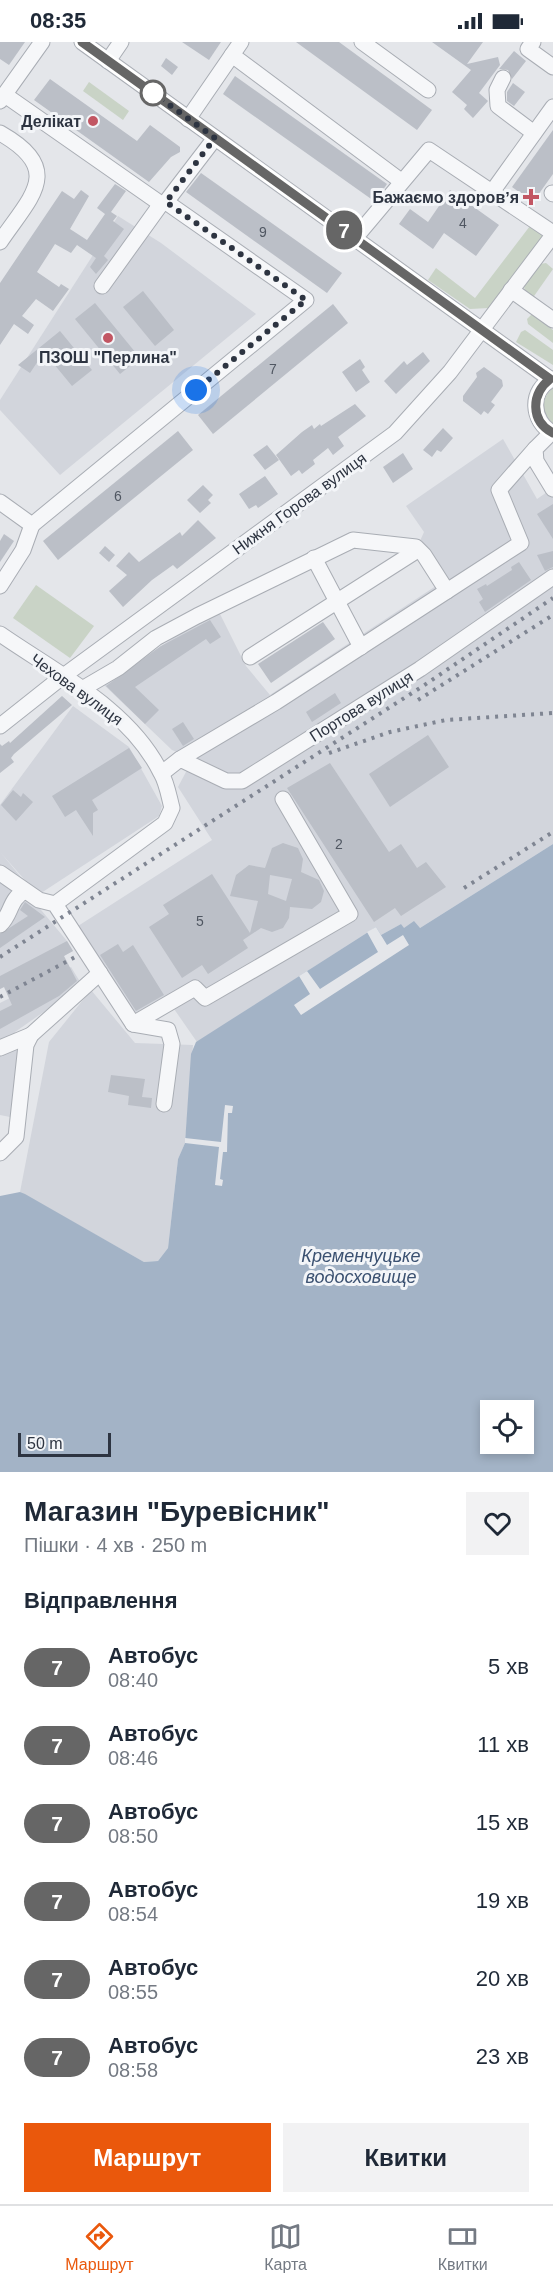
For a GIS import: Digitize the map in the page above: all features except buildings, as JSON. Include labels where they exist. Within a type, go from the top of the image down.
[{"type":"street","points":[[0,586],[23,550],[32,525],[306,300],[163,203],[4,90],[42,42]]},
{"type":"street","points":[[82,42],[552,379],[542,385],[535,402],[539,419],[552,433],[499,490],[521,543],[215,740],[180,759],[162,773]]},
{"type":"street","points":[[108,61],[121,42]]},
{"type":"street","points":[[362,42],[428,90]]},
{"type":"street","points":[[533,42],[528,49],[553,67]]},
{"type":"street","points":[[188,119],[236,48],[401,181]]},
{"type":"street","points":[[503,78],[496,90],[498,106],[534,133]]},
{"type":"street","points":[[492,192],[553,107]]},
{"type":"street","points":[[0,133],[30,156],[38,171],[37,187],[0,242]]},
{"type":"street","points":[[102,286],[163,203],[215,138]]},
{"type":"street","points":[[355,238],[429,150],[553,234]]},
{"type":"street","name":"Нижня Горова вулиця","points":[[0,726],[62,677],[395,433],[450,372],[511,290],[547,255],[553,234]]},
{"type":"street","points":[[511,290],[553,320]]},
{"type":"street","points":[[535,449],[537,461],[553,489]]},
{"type":"street","points":[[0,502],[32,525]]},
{"type":"street","points":[[82,689],[118,668],[156,638],[353,540],[416,547],[424,555],[447,591]]},
{"type":"street","points":[[250,657],[413,554]]},
{"type":"street","points":[[314,558],[361,647]]},
{"type":"street","name":"Портова вулиця","points":[[180,759],[226,781],[242,781],[420,669],[553,577]]},
{"type":"street","name":"Чехова вулиця","points":[[0,634],[82,689],[133,730],[162,773],[172,808],[165,823],[55,904]]},
{"type":"street","points":[[133,1024],[195,988],[205,998],[350,914],[283,799]]},
{"type":"street","points":[[0,873],[41,902],[55,904],[133,1024],[168,1030],[172,1044],[165,1104]]},
{"type":"street","points":[[0,925],[6,918],[15,896],[25,891]]},
{"type":"street","points":[[0,1048],[31,1035],[100,973]]},
{"type":"street","points":[[0,1153],[16,1137],[26,1045],[31,1035]]},
{"type":"shaded area","points":[[89,82],[129,111],[123,120],[83,91]]},
{"type":"shaded area","points":[[118,216],[161,243],[256,314],[60,475],[0,410],[0,400]]},
{"type":"shaded area","points":[[533,222],[543,233],[542,238],[489,308],[470,309],[428,280],[436,268],[475,298]]},
{"type":"shaded area","points":[[546,263],[553,269],[532,299],[525,292],[524,286],[540,264]]},
{"type":"shaded area","points":[[535,311],[550,322],[548,326],[553,330],[553,343],[528,324],[527,319]]},
{"type":"shaded area","points":[[525,330],[553,350],[553,365],[516,342],[521,332]]},
{"type":"shaded area","points":[[553,388],[553,424],[544,411],[544,401]]},
{"type":"shaded area","points":[[503,439],[537,499],[553,488],[553,844],[420,928],[403,928],[401,924],[381,935],[376,927],[197,1042],[165,996],[132,1018],[78,926],[212,840],[178,787],[187,770],[179,753],[172,750],[103,684],[207,616],[219,612],[246,666],[270,695],[442,582],[420,541],[424,532],[406,506]]},
{"type":"shaded area","points":[[36,585],[94,626],[70,658],[13,618]]},
{"type":"shaded area","points":[[73,706],[129,747],[162,806],[159,816],[38,895],[1,853],[30,888],[26,892],[73,951],[0,989],[0,805]]},
{"type":"shaded area","points":[[71,967],[82,985],[15,1032],[18,1046],[13,1105],[10,1117],[0,1115],[0,1003]]},
{"type":"shaded area","points":[[91,990],[135,1043],[193,1045],[185,1143],[178,1159],[168,1248],[158,1261],[144,1262],[20,1192],[49,1042]]},
{"type":"water","name":"Кременчуцьке водосховище","points":[[553,844],[553,1472],[0,1472],[0,1196],[20,1192],[25,1194],[144,1262],[158,1261],[168,1248],[178,1159],[185,1143],[191,1054],[196,1042],[376,927],[381,935],[401,924],[404,928],[414,921],[420,928]]},
{"type":"pier","points":[[376,927],[387,945],[403,935],[409,945],[301,1015],[294,1005],[310,994],[299,976],[307,971],[320,989],[378,952],[367,932]]},
{"type":"pier","points":[[225,1105],[233,1106],[232,1113],[228,1113],[227,1152],[223,1152],[220,1179],[223,1180],[222,1186],[215,1185],[219,1147],[185,1143],[185,1138],[221,1142]]},
{"type":"railway","points":[[0,957],[423,686],[553,598]]},
{"type":"railway","points":[[418,700],[553,615]]},
{"type":"railway","points":[[329,753],[390,732],[446,720],[553,713]]},
{"type":"railway","points":[[464,888],[553,832]]},
{"type":"railway","points":[[0,997],[79,955]]},
{"type":"bus line","name":"7","points":[[82,42],[550,379],[542,385],[535,402],[536,411],[543,426],[553,433]]},
{"type":"place","name":"Делікат","points":[[93,121]]},
{"type":"place","name":"Бажаємо здоровʼя","points":[[531,197]]},
{"type":"place","name":"ПЗОШ \"Перлина\"","points":[[108,338]]},
{"type":"route","points":[[153,93],[215,138],[166,202],[306,300],[196,390]]}]
